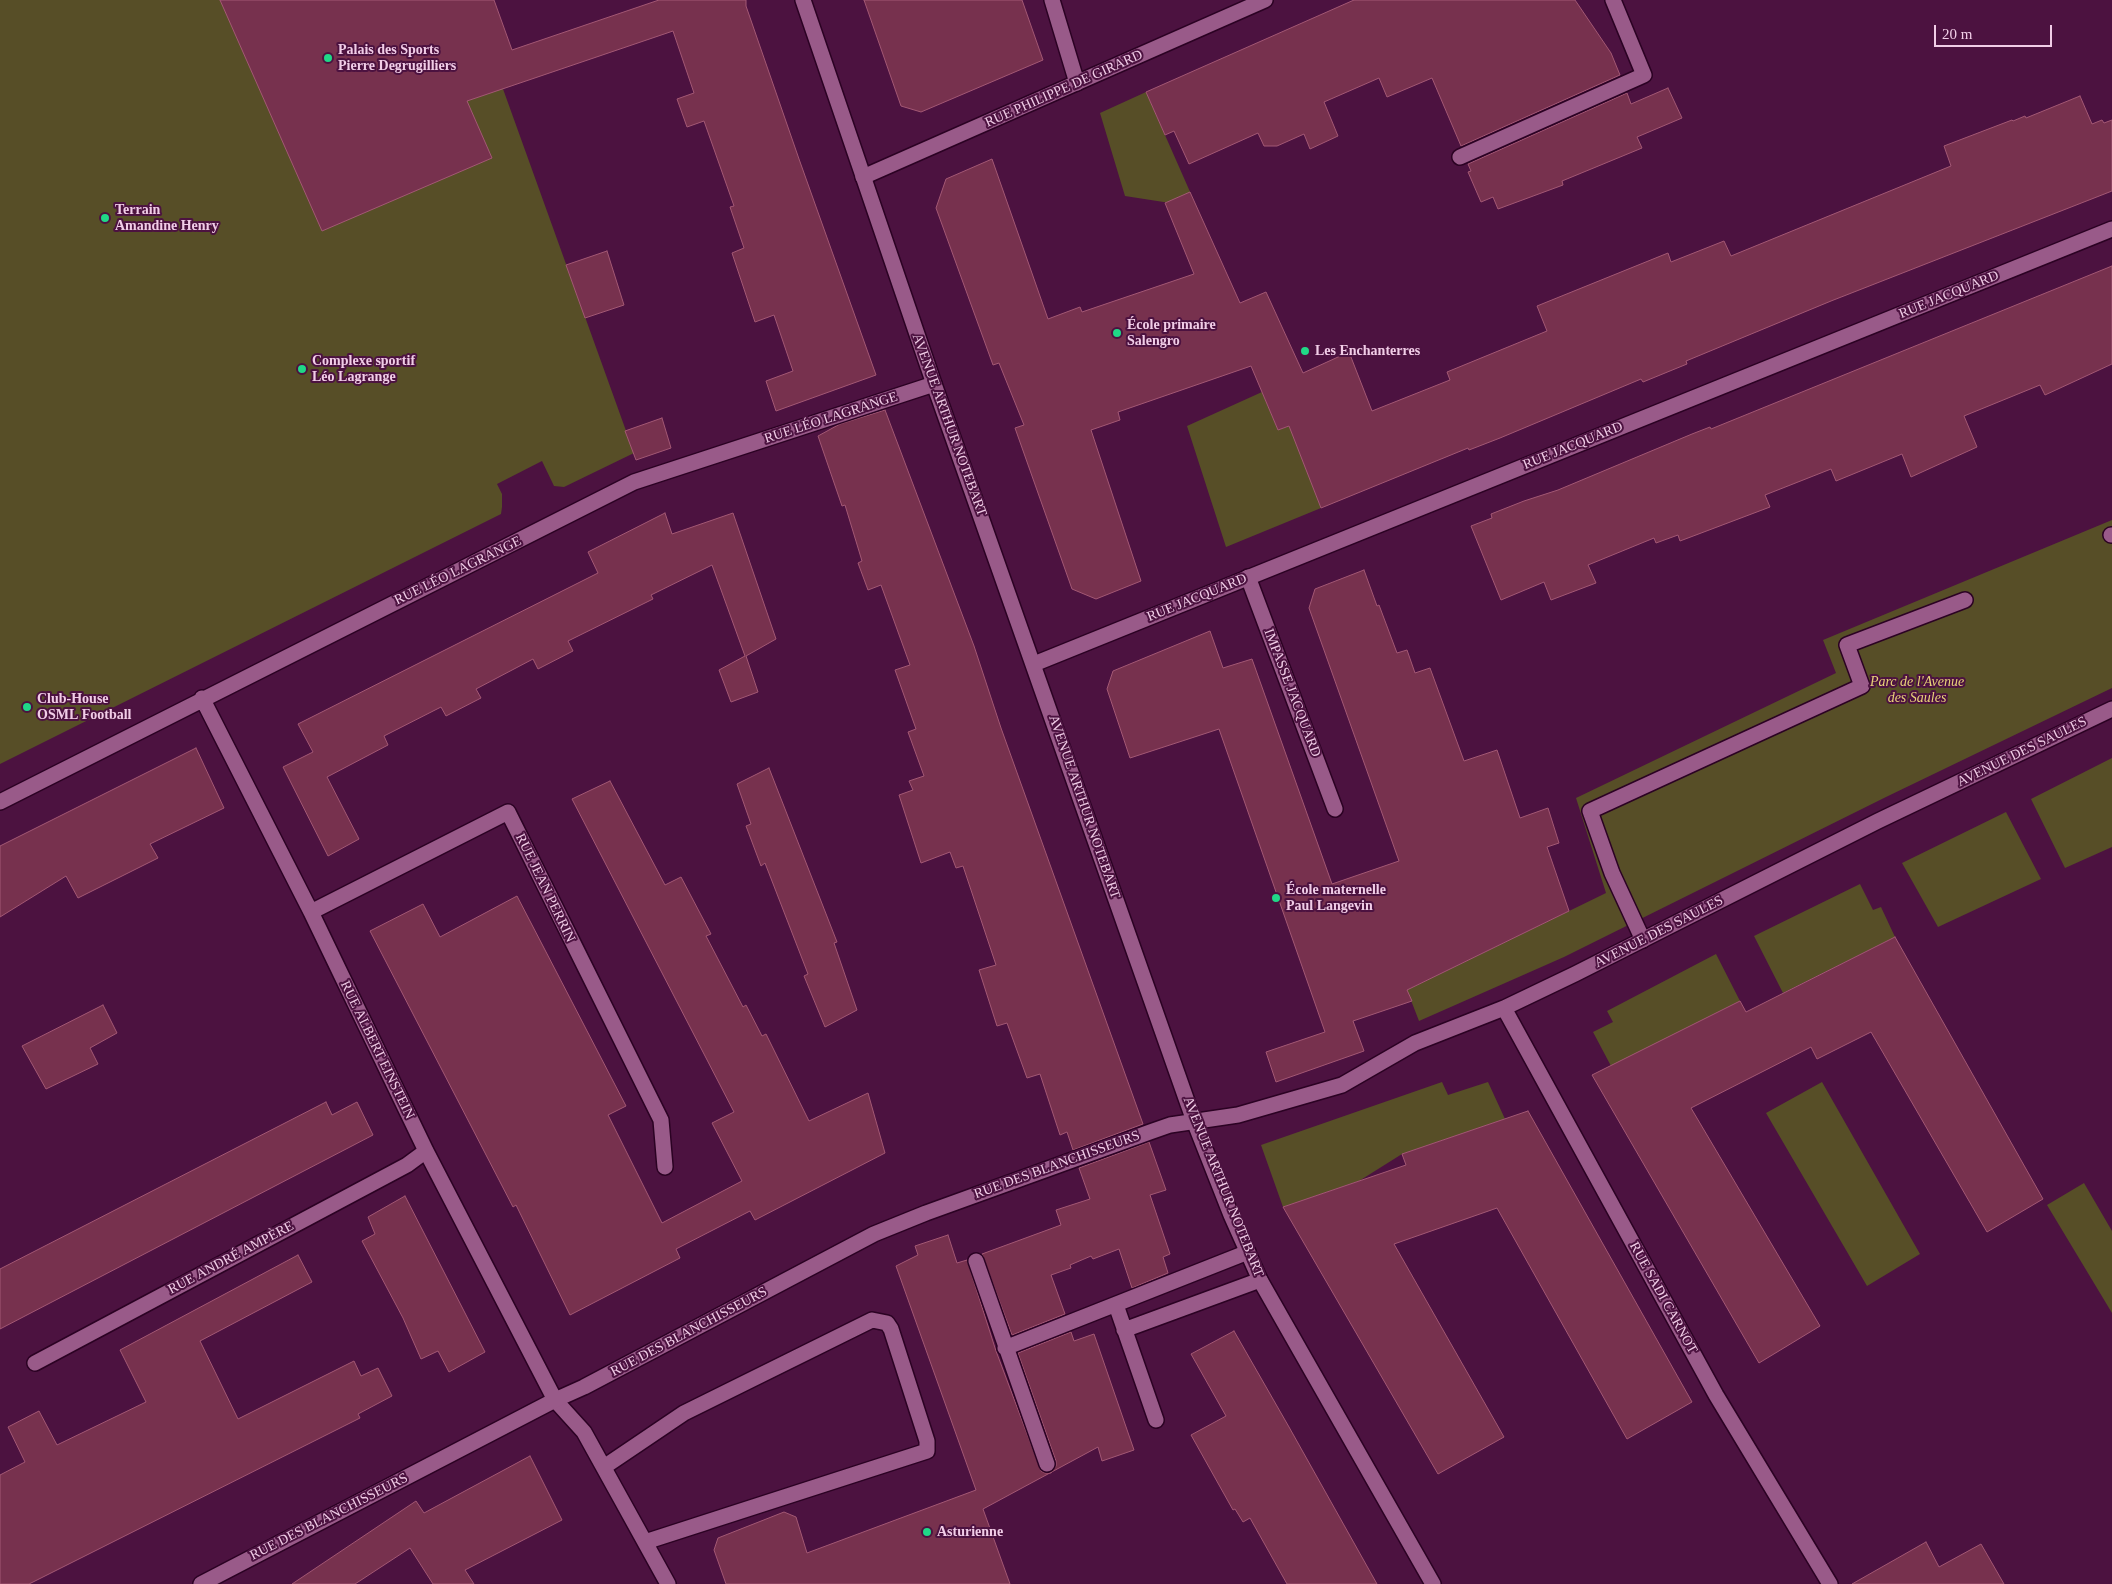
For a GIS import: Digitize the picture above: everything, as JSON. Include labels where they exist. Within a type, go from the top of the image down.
[{"type":"street","name":"AVENUE ARTHUR NOTEBART","points":[[803,0],[934,384],[1194,1121],[1260,1280],[1433,1584]]},
{"type":"street","points":[[1052,0],[1077,83]]},
{"type":"street","name":"RUE PHILIPPE DE GIRARD","points":[[863,177],[1265,0]]},
{"type":"street","points":[[1460,157],[1644,75],[1613,0]]},
{"type":"street","name":"RUE JACQUARD","points":[[1034,664],[2112,229]]},
{"type":"street","name":"RUE LÉO LAGRANGE","points":[[0,802],[202,698],[634,482],[934,384]]},
{"type":"street","name":"IMPASSE JACQUARD","points":[[1248,577],[1335,809]]},
{"type":"street","points":[[1643,940],[1612,873],[1590,811],[1862,686],[1847,645],[1965,600]]},
{"type":"street","name":"RUE ALBERT EINSTEIN","points":[[202,698],[311,912],[426,1151],[555,1400],[584,1432],[668,1584]]},
{"type":"street","name":"AVENUE DES SAULES","points":[[1194,1121],[1238,1116],[1342,1085],[1415,1044],[1504,1008],[1895,813],[2112,709]]},
{"type":"street","name":"RUE JEAN PERRIN","points":[[311,912],[508,812],[661,1120],[664,1167]]},
{"type":"street","name":"RUE SADI CARNOT","points":[[1504,1008],[1716,1395],[1830,1584]]},
{"type":"street","name":"RUE DES BLANCHISSEURS","points":[[201,1584],[555,1400],[584,1387],[874,1234],[926,1213],[1150,1132],[1194,1121]]},
{"type":"street","name":"RUE ANDRÉ AMPÈRE","points":[[35,1363],[407,1164],[426,1151]]},
{"type":"street","points":[[1005,1348],[1248,1252]]},
{"type":"street","points":[[976,1261],[1047,1464]]},
{"type":"street","points":[[1124,1330],[1260,1280]]},
{"type":"street","points":[[1116,1305],[1156,1420]]},
{"type":"street","points":[[604,1467],[684,1413],[872,1320],[886,1323],[891,1329],[927,1441],[927,1451],[645,1542]]},
{"type":"green space","name":"Complexe sportif Léo Lagrange","points":[[0,0],[471,0],[634,453],[564,487],[554,486],[542,461],[497,484],[502,494],[501,514],[0,764]]},
{"type":"green space","points":[[1146,92],[1191,194],[1170,203],[1125,196],[1100,113]]},
{"type":"green space","points":[[1262,392],[1278,430],[1290,426],[1321,508],[1226,547],[1187,426]]},
{"type":"green space","name":"Parc de l'Avenue des Saules","points":[[2112,520],[2112,688],[1886,797],[1564,957],[1419,1021],[1407,990],[1606,893],[1576,798],[1836,673],[1823,640]]},
{"type":"green space","points":[[2112,758],[2112,847],[2065,868],[2031,799]]},
{"type":"green space","points":[[2006,812],[2041,879],[1938,927],[1902,863]]},
{"type":"green space","points":[[1860,884],[1873,910],[1881,907],[1895,937],[1783,993],[1754,936]]},
{"type":"green space","points":[[1716,954],[1740,1001],[1611,1066],[1593,1032],[1613,1022],[1607,1011]]},
{"type":"green space","points":[[1442,1082],[1448,1095],[1488,1082],[1505,1119],[1402,1154],[1359,1181],[1283,1207],[1261,1145]]},
{"type":"green space","points":[[1822,1082],[1920,1254],[1867,1286],[1766,1113]]},
{"type":"green space","points":[[2084,1183],[2112,1231],[2112,1313],[2047,1205]]},
{"type":"building","points":[[220,0],[494,0],[512,50],[659,0],[746,0],[746,6],[799,159],[876,375],[776,411],[766,381],[793,371],[774,315],[755,322],[732,253],[744,248],[730,207],[734,206],[704,121],[687,127],[677,99],[694,93],[673,31],[467,101],[492,158],[322,231]]},
{"type":"building","points":[[864,0],[1022,0],[1043,60],[921,112],[901,106]]},
{"type":"building","points":[[1354,0],[1575,0],[1611,53],[1620,75],[1461,146],[1432,78],[1387,97],[1379,78],[1324,102],[1338,136],[1310,149],[1304,134],[1277,146],[1264,146],[1258,133],[1189,164],[1174,131],[1165,135],[1146,92]]},
{"type":"building","points":[[1668,88],[1682,118],[1637,137],[1642,148],[1562,181],[1563,185],[1498,209],[1493,197],[1481,202],[1468,172],[1471,171],[1468,164],[1627,93],[1631,104]]},
{"type":"building","points":[[2080,96],[2092,124],[2102,120],[2104,123],[2112,120],[2112,191],[1831,301],[1686,361],[1687,364],[1643,382],[1641,379],[1500,438],[1469,450],[1468,448],[1321,508],[1289,426],[1278,430],[1251,366],[1118,412],[1120,420],[1091,430],[1141,581],[1096,599],[1072,589],[1015,428],[1024,425],[999,363],[993,365],[936,208],[946,179],[992,159],[1048,319],[1080,307],[1082,312],[1194,274],[1165,203],[1190,192],[1240,303],[1266,292],[1303,373],[1349,352],[1372,411],[1450,380],[1447,372],[1547,331],[1537,306],[1668,253],[1671,262],[1724,241],[1731,256],[1951,166],[1944,146],[2012,120],[2025,116],[2026,118]]},
{"type":"building","points":[[607,251],[624,305],[585,318],[566,265]]},
{"type":"building","points":[[2112,266],[2112,364],[2045,395],[2040,385],[1964,416],[1977,447],[1911,477],[1902,454],[1836,481],[1831,469],[1765,495],[1770,507],[1680,541],[1678,535],[1656,543],[1654,538],[1588,565],[1596,583],[1551,600],[1544,582],[1501,600],[1471,526],[1492,518],[1491,514],[1558,490],[1710,427],[1711,429]]},
{"type":"building","points":[[885,410],[974,646],[1001,728],[1143,1124],[1073,1150],[1067,1132],[1060,1135],[1040,1074],[1027,1078],[1007,1023],[997,1026],[979,970],[996,965],[963,866],[956,868],[950,852],[921,863],[899,795],[913,790],[909,781],[924,776],[908,732],[916,729],[895,670],[910,665],[881,585],[868,590],[858,563],[862,561],[845,505],[842,506],[818,436],[840,424]]},
{"type":"building","points":[[662,418],[671,448],[636,460],[625,431]]},
{"type":"building","points":[[665,513],[672,534],[733,513],[776,639],[746,656],[758,692],[731,702],[719,670],[745,656],[712,565],[651,595],[653,599],[568,641],[573,651],[538,669],[533,659],[476,689],[481,698],[446,716],[441,707],[384,736],[388,745],[327,777],[359,839],[328,856],[283,767],[313,752],[298,724],[598,573],[588,552]]},
{"type":"building","points":[[1364,570],[1397,653],[1407,650],[1415,673],[1430,668],[1464,761],[1497,750],[1520,818],[1548,808],[1559,843],[1547,847],[1569,911],[1407,990],[1412,1001],[1353,1021],[1364,1051],[1276,1082],[1266,1052],[1325,1032],[1219,729],[1130,758],[1107,689],[1113,671],[1210,631],[1223,668],[1252,659],[1332,884],[1399,861],[1309,608],[1315,589]]},
{"type":"building","points":[[196,748],[224,808],[150,844],[158,858],[78,898],[66,876],[0,917],[0,846]]},
{"type":"building","points":[[769,768],[837,942],[834,943],[857,1010],[825,1027],[804,976],[808,974],[765,863],[761,866],[746,826],[751,824],[737,784]]},
{"type":"building","points":[[610,781],[665,885],[681,877],[711,934],[706,936],[743,1007],[746,1005],[762,1036],[766,1034],[809,1121],[868,1093],[885,1153],[755,1220],[750,1211],[676,1249],[680,1258],[570,1315],[516,1205],[513,1207],[370,931],[423,904],[440,937],[517,896],[626,1106],[608,1115],[662,1223],[742,1181],[712,1123],[734,1112],[572,799]]},
{"type":"building","points":[[1895,937],[2043,1199],[1987,1232],[1871,1032],[1817,1059],[1811,1047],[1691,1108],[1820,1326],[1759,1363],[1592,1075],[1740,1001],[1746,1012]]},
{"type":"building","points":[[103,1005],[117,1033],[90,1048],[98,1064],[46,1089],[22,1046]]},
{"type":"building","points":[[326,1102],[332,1115],[357,1102],[373,1135],[0,1329],[0,1269]]},
{"type":"building","points":[[1528,1111],[1692,1402],[1627,1439],[1497,1208],[1394,1244],[1504,1437],[1438,1474],[1283,1207],[1406,1165],[1402,1154]]},
{"type":"building","points":[[1149,1142],[1166,1190],[1150,1195],[1170,1254],[1163,1257],[1168,1273],[1132,1288],[1119,1249],[1093,1259],[1091,1256],[1070,1265],[1071,1268],[1051,1275],[1065,1314],[1012,1335],[982,1254],[1061,1225],[1056,1210],[1090,1199],[1079,1168]]},
{"type":"building","points":[[405,1196],[485,1352],[449,1372],[438,1351],[421,1359],[403,1318],[362,1241],[375,1234],[368,1217]]},
{"type":"building","points":[[948,1235],[957,1263],[967,1260],[996,1351],[1041,1471],[1050,1473],[983,1509],[1010,1584],[726,1584],[714,1550],[718,1538],[784,1512],[796,1517],[807,1553],[976,1490],[896,1266],[918,1255],[915,1246]]},
{"type":"building","points":[[298,1255],[312,1282],[200,1341],[238,1419],[354,1361],[361,1376],[378,1368],[392,1396],[358,1414],[360,1418],[29,1584],[0,1584],[0,1475],[25,1462],[8,1427],[39,1411],[57,1445],[146,1402],[120,1350]]},
{"type":"building","points":[[1234,1331],[1377,1584],[1287,1584],[1250,1518],[1243,1522],[1235,1509],[1233,1510],[1191,1435],[1226,1416],[1191,1354]]},
{"type":"building","points":[[1071,1332],[1074,1341],[1094,1334],[1134,1450],[1102,1461],[1098,1447],[1052,1472],[1056,1466],[1056,1461],[1018,1353]]},
{"type":"building","points":[[530,1456],[562,1520],[465,1570],[474,1584],[433,1584],[410,1548],[355,1584],[292,1584],[416,1501],[424,1513]]},
{"type":"building","points":[[1926,1542],[1939,1567],[1981,1544],[2004,1584],[1852,1584]]},
{"type":"place","name":"Palais des Sports Pierre Degrugilliers","points":[[328,58]]},
{"type":"place","name":"Terrain Amandine Henry","points":[[105,218]]},
{"type":"place","name":"École primaire Salengro","points":[[1117,333]]},
{"type":"place","name":"Les Enchanterres","points":[[1305,351]]},
{"type":"place","name":"Complexe sportif Léo Lagrange","points":[[302,369]]},
{"type":"place","name":"Club-House OSML Football","points":[[27,707]]},
{"type":"place","name":"École maternelle Paul Langevin","points":[[1276,898]]},
{"type":"place","name":"Asturienne","points":[[927,1532]]}]
